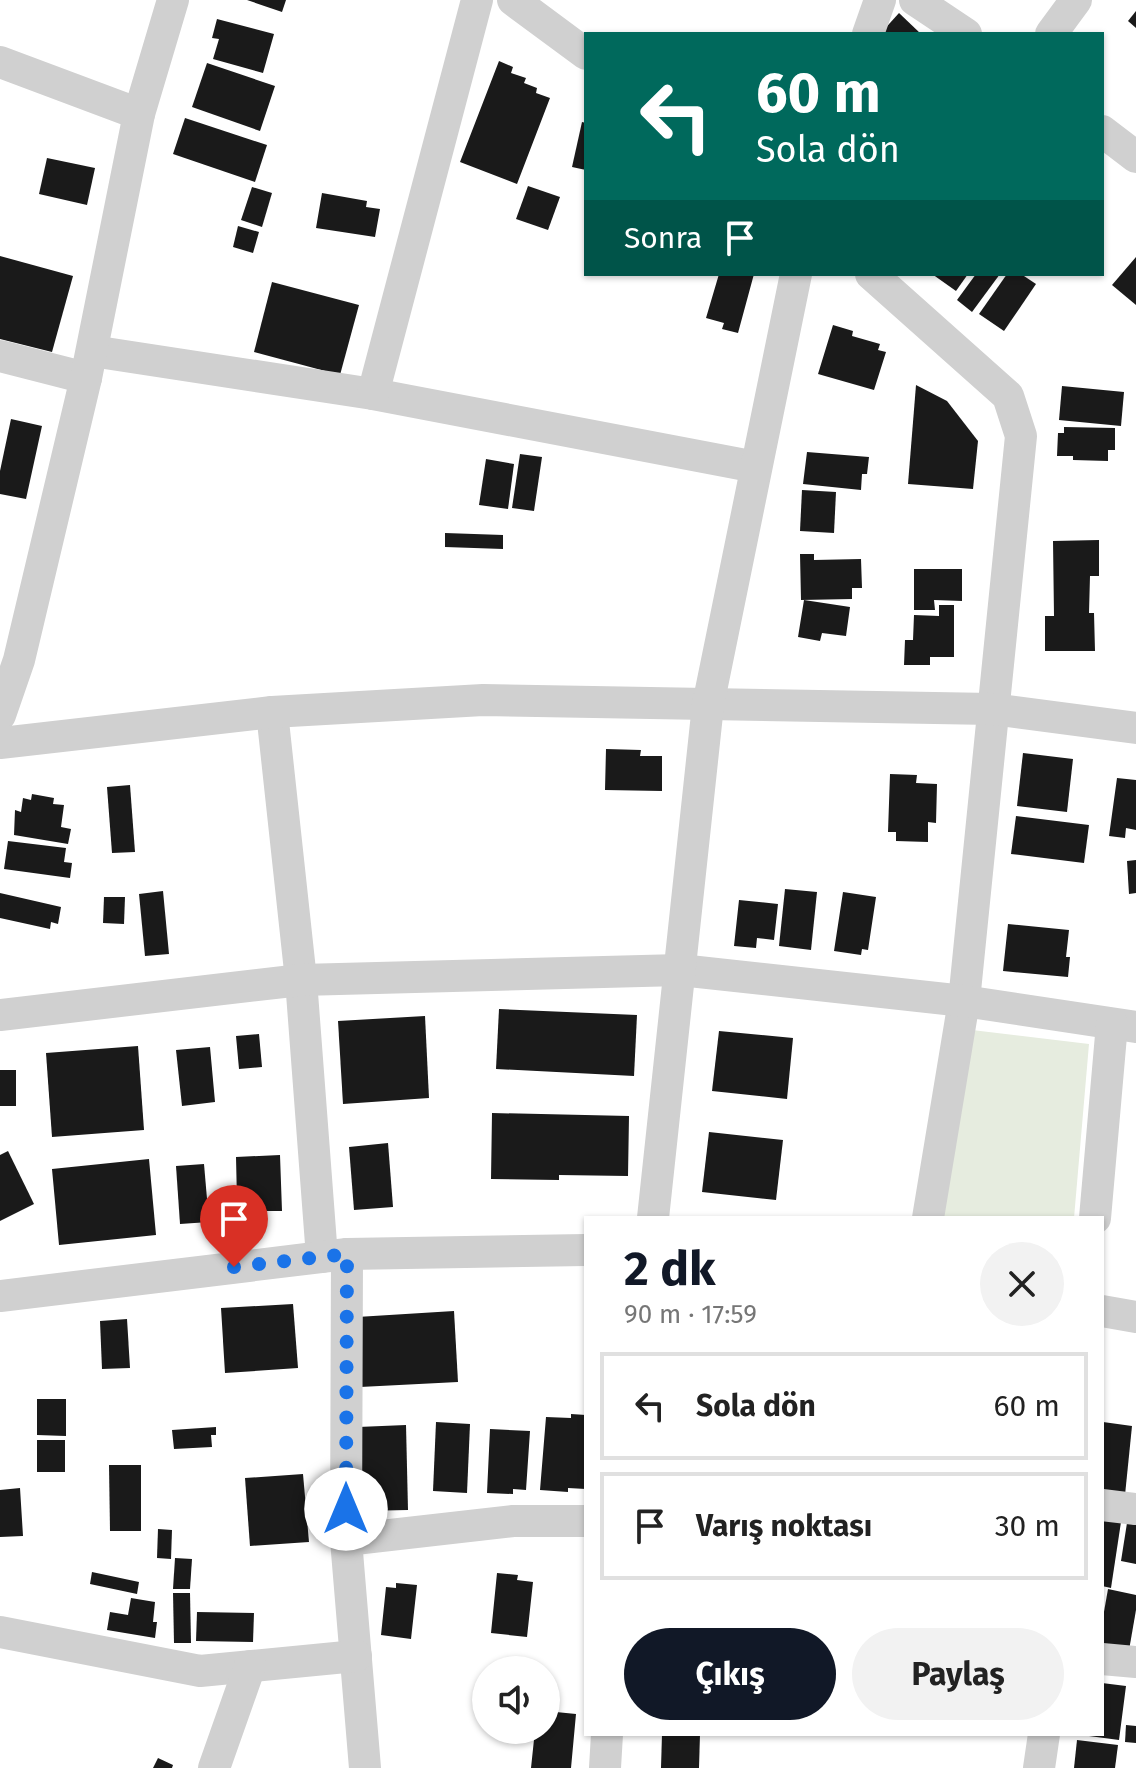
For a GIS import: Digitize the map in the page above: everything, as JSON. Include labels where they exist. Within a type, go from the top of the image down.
[{"type":"street","points":[[0,715],[9,657],[89,364],[139,114],[173,0]]},
{"type":"street","points":[[373,394],[477,0]]},
{"type":"street","points":[[513,0],[584,53]]},
{"type":"street","points":[[869,32],[880,0]]},
{"type":"street","points":[[915,0],[963,32]]},
{"type":"street","points":[[1052,32],[1076,0]]},
{"type":"street","points":[[0,62],[139,114]]},
{"type":"street","points":[[1104,133],[1136,157]]},
{"type":"street","points":[[653,1216],[708,705],[796,276]]},
{"type":"street","points":[[873,276],[1008,396],[1021,436],[964,1001],[928,1216]]},
{"type":"street","points":[[0,356],[373,394],[756,467]]},
{"type":"street","points":[[0,743],[272,712],[483,700],[992,709],[1136,728]]},
{"type":"street","points":[[272,712],[334,1255],[346,1540],[365,1768]]},
{"type":"street","points":[[0,1015],[301,980],[680,970],[964,1001],[1124,1026],[1095,1216]]},
{"type":"street","points":[[0,1296],[334,1255],[584,1250]]},
{"type":"street","points":[[1104,1311],[1136,1317]]},
{"type":"street","points":[[1104,1505],[1136,1509]]},
{"type":"street","points":[[346,1540],[513,1521],[584,1521]]},
{"type":"street","points":[[0,1632],[200,1671],[356,1656]]},
{"type":"street","points":[[1104,1659],[1136,1662]]},
{"type":"street","points":[[214,1768],[250,1666]]},
{"type":"street","points":[[605,1768],[607,1736]]},
{"type":"street","points":[[1039,1768],[1044,1736]]},
{"type":"shaded area","points":[[972,1030],[1089,1044],[1074,1216],[943,1216]]},
{"type":"building","points":[[247,0],[286,0],[282,12]]},
{"type":"building","points":[[1136,11],[1136,28],[1128,21]]},
{"type":"building","points":[[899,13],[919,32],[882,32]]},
{"type":"building","points":[[217,19],[274,34],[263,73],[213,59],[219,39],[212,38]]},
{"type":"building","points":[[499,61],[513,67],[511,73],[526,78],[524,83],[537,88],[536,93],[550,98],[517,184],[460,162]]},
{"type":"building","points":[[207,63],[275,86],[260,131],[192,107]]},
{"type":"building","points":[[185,118],[267,145],[255,182],[173,154]]},
{"type":"building","points":[[582,122],[584,170],[572,167]]},
{"type":"building","points":[[47,158],[95,168],[87,205],[39,194]]},
{"type":"building","points":[[528,186],[560,197],[548,230],[516,219]]},
{"type":"building","points":[[252,187],[272,193],[262,227],[241,220]]},
{"type":"building","points":[[322,193],[367,201],[366,207],[380,209],[375,237],[316,228]]},
{"type":"building","points":[[238,226],[259,232],[253,253],[233,247]]},
{"type":"building","points":[[0,256],[73,276],[52,352],[0,339]]},
{"type":"building","points":[[1136,257],[1136,305],[1112,285]]},
{"type":"building","points":[[718,276],[753,276],[738,333],[722,329],[724,323],[706,318]]},
{"type":"building","points":[[935,276],[967,276],[956,291]]},
{"type":"building","points":[[975,276],[999,276],[972,312],[957,300]]},
{"type":"building","points":[[1006,276],[1024,276],[1036,284],[1004,331],[979,314]]},
{"type":"building","points":[[272,282],[359,305],[340,375],[254,352]]},
{"type":"building","points":[[833,325],[853,331],[852,336],[880,344],[878,350],[886,352],[874,390],[818,374]]},
{"type":"building","points":[[916,385],[947,401],[978,441],[973,489],[908,484]]},
{"type":"building","points":[[1062,386],[1124,392],[1121,426],[1059,420]]},
{"type":"building","points":[[11,419],[42,426],[26,499],[0,494],[0,471]]},
{"type":"building","points":[[1064,427],[1115,428],[1115,450],[1108,450],[1108,461],[1073,460],[1073,456],[1057,456],[1058,433],[1064,433]]},
{"type":"building","points":[[807,452],[869,457],[867,474],[862,474],[861,490],[803,484]]},
{"type":"building","points":[[520,454],[542,457],[534,511],[512,508]]},
{"type":"building","points":[[486,459],[514,464],[508,509],[479,505]]},
{"type":"building","points":[[802,490],[836,492],[834,533],[800,531]]},
{"type":"building","points":[[445,533],[503,535],[503,549],[445,547]]},
{"type":"building","points":[[1099,540],[1099,576],[1090,576],[1089,613],[1094,613],[1095,651],[1045,651],[1045,616],[1054,616],[1053,541]]},
{"type":"building","points":[[800,554],[814,554],[814,560],[861,559],[862,588],[852,588],[852,599],[801,600]]},
{"type":"building","points":[[914,569],[962,569],[962,601],[934,600],[935,610],[914,610]]},
{"type":"building","points":[[804,600],[850,607],[846,636],[822,633],[820,641],[798,637]]},
{"type":"building","points":[[939,605],[954,605],[954,657],[930,657],[930,665],[904,665],[905,640],[913,640],[914,615],[939,616]]},
{"type":"building","points":[[606,749],[641,750],[640,756],[662,756],[662,791],[605,790]]},
{"type":"building","points":[[1023,753],[1073,759],[1067,812],[1017,806]]},
{"type":"building","points":[[890,774],[917,775],[916,783],[937,784],[936,823],[928,822],[928,842],[896,841],[896,832],[888,832]]},
{"type":"building","points":[[1117,778],[1136,780],[1136,830],[1126,828],[1125,838],[1109,836]]},
{"type":"building","points":[[130,785],[135,852],[112,853],[107,787]]},
{"type":"building","points":[[32,794],[54,798],[53,804],[64,805],[61,827],[71,829],[68,844],[14,835],[15,810],[21,812],[23,798],[31,800]]},
{"type":"building","points":[[1016,816],[1089,825],[1084,863],[1011,854]]},
{"type":"building","points":[[8,841],[66,848],[64,862],[72,863],[70,878],[4,869]]},
{"type":"building","points":[[1136,860],[1136,893],[1129,894],[1127,861]]},
{"type":"building","points":[[785,889],[817,892],[811,950],[779,946]]},
{"type":"building","points":[[163,891],[169,954],[145,956],[139,894]]},
{"type":"building","points":[[843,892],[876,897],[868,950],[862,949],[861,955],[834,951]]},
{"type":"building","points":[[0,893],[61,907],[58,924],[51,922],[50,929],[0,918]]},
{"type":"building","points":[[104,897],[125,897],[124,924],[103,923]]},
{"type":"building","points":[[739,900],[778,904],[774,940],[757,938],[756,948],[734,946]]},
{"type":"building","points":[[1008,924],[1069,930],[1066,957],[1070,957],[1068,977],[1003,971]]},
{"type":"building","points":[[499,1009],[637,1015],[634,1076],[496,1069]]},
{"type":"building","points":[[425,1016],[429,1098],[343,1104],[338,1021]]},
{"type":"building","points":[[719,1031],[793,1038],[787,1099],[712,1091]]},
{"type":"building","points":[[259,1034],[262,1067],[239,1069],[236,1036]]},
{"type":"building","points":[[138,1046],[144,1130],[52,1137],[46,1053]]},
{"type":"building","points":[[210,1047],[215,1102],[182,1106],[176,1050]]},
{"type":"building","points":[[0,1070],[16,1070],[16,1106],[0,1106]]},
{"type":"building","points":[[492,1113],[629,1116],[628,1176],[559,1175],[559,1180],[491,1179]]},
{"type":"building","points":[[709,1132],[783,1140],[776,1200],[702,1192]]},
{"type":"building","points":[[388,1143],[393,1207],[354,1210],[349,1147]]},
{"type":"building","points":[[8,1151],[34,1204],[0,1221],[0,1155]]},
{"type":"building","points":[[280,1155],[282,1211],[267,1211],[267,1217],[245,1218],[245,1201],[237,1201],[236,1157]]},
{"type":"building","points":[[149,1159],[156,1235],[59,1245],[52,1169]]},
{"type":"building","points":[[204,1164],[209,1222],[180,1224],[176,1166]]},
{"type":"building","points":[[293,1304],[298,1368],[225,1373],[221,1308]]},
{"type":"building","points":[[454,1311],[458,1382],[360,1387],[357,1317]]},
{"type":"building","points":[[127,1319],[130,1368],[102,1369],[100,1321]]},
{"type":"building","points":[[37,1399],[66,1399],[66,1436],[37,1435]]},
{"type":"building","points":[[571,1414],[584,1415],[584,1489],[568,1488],[568,1492],[540,1490],[546,1417],[571,1418]]},
{"type":"building","points":[[436,1422],[470,1424],[467,1493],[433,1491]]},
{"type":"building","points":[[1104,1422],[1132,1426],[1125,1495],[1104,1493]]},
{"type":"building","points":[[406,1425],[408,1510],[360,1511],[358,1427]]},
{"type":"building","points":[[216,1427],[216,1435],[211,1435],[212,1447],[174,1449],[172,1430]]},
{"type":"building","points":[[490,1429],[530,1431],[526,1490],[513,1489],[513,1494],[487,1493]]},
{"type":"building","points":[[37,1440],[65,1440],[65,1472],[37,1472]]},
{"type":"building","points":[[109,1465],[141,1465],[141,1531],[110,1531]]},
{"type":"building","points":[[303,1474],[309,1542],[250,1546],[245,1478]]},
{"type":"building","points":[[20,1488],[23,1536],[0,1537],[0,1490]]},
{"type":"building","points":[[1104,1519],[1121,1522],[1111,1588],[1104,1586]]},
{"type":"building","points":[[1127,1523],[1136,1525],[1136,1564],[1121,1561]]},
{"type":"building","points":[[158,1529],[172,1530],[171,1559],[157,1558]]},
{"type":"building","points":[[175,1558],[192,1559],[190,1589],[173,1589]]},
{"type":"building","points":[[92,1572],[139,1582],[137,1594],[90,1584]]},
{"type":"building","points":[[497,1573],[518,1575],[517,1580],[533,1582],[527,1637],[491,1633]]},
{"type":"building","points":[[396,1583],[417,1585],[411,1639],[381,1635],[386,1587],[396,1588]]},
{"type":"building","points":[[1108,1589],[1136,1595],[1128,1656],[1104,1651],[1104,1612]]},
{"type":"building","points":[[173,1593],[190,1593],[191,1643],[174,1643]]},
{"type":"building","points":[[131,1598],[155,1602],[155,1638],[107,1630],[110,1612],[128,1615]]},
{"type":"building","points":[[197,1612],[254,1613],[253,1642],[196,1641]]},
{"type":"building","points":[[1104,1683],[1126,1686],[1119,1740],[1089,1736],[1104,1736]]},
{"type":"building","points":[[560,1712],[576,1714],[571,1768],[531,1768],[534,1744],[560,1744]]},
{"type":"building","points":[[1126,1725],[1136,1726],[1136,1743],[1125,1742]]},
{"type":"building","points":[[662,1736],[700,1736],[699,1768],[661,1768]]},
{"type":"building","points":[[1077,1740],[1118,1745],[1115,1768],[1074,1768]]},
{"type":"building","points":[[158,1758],[173,1765],[172,1768],[153,1768]]},
{"type":"route","points":[[234,1267],[347,1254],[346,1509]]}]
